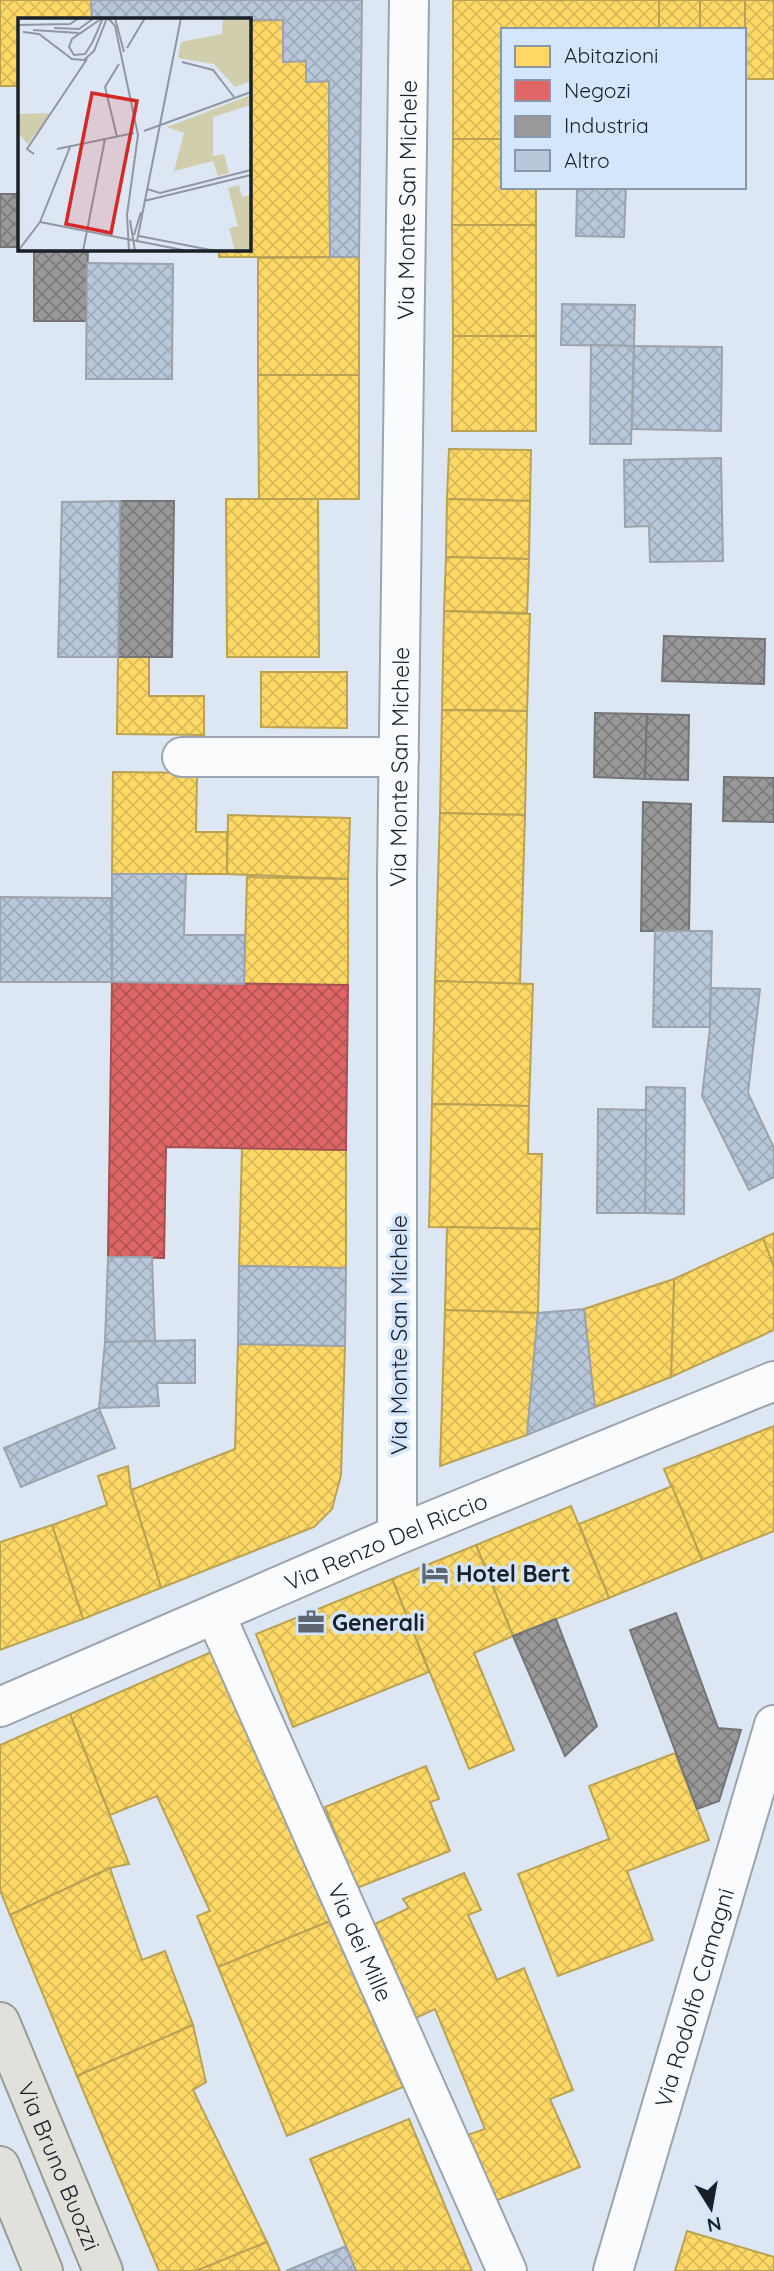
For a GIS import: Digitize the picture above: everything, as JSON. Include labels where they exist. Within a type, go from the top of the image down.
[{"type":"main road","name":"Via Bruno Buozzi","points":[[0,2022],[103,2271]]},
{"type":"main road","points":[[0,2166],[43,2271]]},
{"type":"street","name":"Via Monte San Michele","points":[[397,1535],[399,757],[409,0]]},
{"type":"street","points":[[183,757],[399,757]]},
{"type":"street","name":"Via Renzo Del Riccio","points":[[0,1707],[397,1535],[774,1381]]},
{"type":"street","name":"Via dei Mille","points":[[215,1614],[507,2271]]},
{"type":"street","name":"Via Rodolfo Camagni","points":[[612,2271],[774,1725]]},
{"type":"building: Abitazioni","points":[[0,0],[91,0],[92,18],[18,18],[18,86],[0,86]]},
{"type":"building: Abitazioni","points":[[453,0],[659,0],[659,28],[501,28],[501,139],[453,139]]},
{"type":"building: Abitazioni","points":[[659,0],[700,0],[700,28],[659,28]]},
{"type":"building: Abitazioni","points":[[700,0],[745,0],[745,28],[700,28]]},
{"type":"building: Abitazioni","points":[[745,0],[774,0],[774,79],[746,79]]},
{"type":"building: Abitazioni","points":[[283,20],[283,62],[306,61],[306,82],[329,81],[330,257],[219,257],[219,250],[250,250],[250,21]]},
{"type":"building: Abitazioni","points":[[453,139],[501,139],[501,189],[536,189],[536,225],[452,225]]},
{"type":"building: Abitazioni","points":[[452,225],[536,225],[536,336],[453,336]]},
{"type":"building: Abitazioni","points":[[359,257],[359,375],[258,375],[258,258]]},
{"type":"building: Abitazioni","points":[[453,336],[536,336],[536,431],[452,431]]},
{"type":"building: Abitazioni","points":[[258,375],[359,375],[359,499],[259,499]]},
{"type":"building: Abitazioni","points":[[449,449],[531,450],[530,501],[447,499]]},
{"type":"building: Abitazioni","points":[[226,499],[318,499],[319,657],[227,657]]},
{"type":"building: Abitazioni","points":[[447,499],[530,501],[529,559],[446,557]]},
{"type":"building: Abitazioni","points":[[446,557],[529,559],[527,613],[444,611]]},
{"type":"building: Abitazioni","points":[[444,611],[530,614],[527,711],[442,710]]},
{"type":"building: Abitazioni","points":[[118,657],[149,657],[149,696],[204,696],[204,735],[117,734]]},
{"type":"building: Abitazioni","points":[[261,672],[347,672],[347,728],[261,727]]},
{"type":"building: Abitazioni","points":[[442,710],[527,711],[525,815],[440,813]]},
{"type":"building: Abitazioni","points":[[113,772],[197,773],[196,832],[227,832],[227,874],[112,874]]},
{"type":"building: Abitazioni","points":[[440,813],[525,815],[520,984],[435,981]]},
{"type":"building: Abitazioni","points":[[228,815],[350,818],[348,879],[227,874]]},
{"type":"building: Abitazioni","points":[[247,877],[348,879],[348,985],[244,984]]},
{"type":"building: Abitazioni","points":[[435,981],[533,984],[529,1106],[432,1104]]},
{"type":"building: Abitazioni","points":[[432,1104],[529,1106],[528,1154],[542,1154],[540,1229],[429,1227]]},
{"type":"building: Abitazioni","points":[[242,1148],[346,1150],[346,1268],[239,1266]]},
{"type":"building: Abitazioni","points":[[447,1227],[540,1229],[538,1313],[445,1310]]},
{"type":"building: Abitazioni","points":[[774,1233],[774,1268],[763,1238]]},
{"type":"building: Abitazioni","points":[[763,1238],[774,1268],[774,1330],[671,1377],[674,1279]]},
{"type":"building: Abitazioni","points":[[674,1279],[671,1377],[595,1407],[584,1309]]},
{"type":"building: Abitazioni","points":[[445,1310],[538,1313],[527,1435],[440,1466]]},
{"type":"building: Abitazioni","points":[[238,1344],[345,1346],[341,1475],[332,1509],[314,1527],[161,1588],[131,1490],[235,1449]]},
{"type":"building: Abitazioni","points":[[774,1426],[774,1531],[702,1560],[664,1469]]},
{"type":"building: Abitazioni","points":[[128,1466],[131,1490],[161,1588],[83,1619],[52,1525],[107,1505],[98,1476]]},
{"type":"building: Abitazioni","points":[[672,1486],[702,1560],[609,1598],[579,1524]]},
{"type":"building: Abitazioni","points":[[571,1506],[609,1598],[513,1636],[476,1545]]},
{"type":"building: Abitazioni","points":[[52,1525],[83,1619],[0,1650],[0,1542]]},
{"type":"building: Abitazioni","points":[[476,1545],[513,1636],[474,1653],[514,1750],[469,1769],[392,1579]]},
{"type":"building: Abitazioni","points":[[392,1579],[429,1672],[293,1727],[256,1634]]},
{"type":"building: Abitazioni","points":[[211,1652],[330,1921],[218,1967],[197,1916],[210,1911],[157,1796],[110,1815],[70,1714]]},
{"type":"building: Abitazioni","points":[[70,1714],[129,1864],[110,1868],[10,1915],[0,1890],[0,1745]]},
{"type":"building: Abitazioni","points":[[675,1753],[709,1840],[627,1871],[653,1940],[558,1976],[518,1874],[609,1839],[589,1786]]},
{"type":"building: Abitazioni","points":[[426,1766],[439,1799],[430,1802],[450,1851],[357,1888],[325,1807]]},
{"type":"building: Abitazioni","points":[[110,1868],[142,1960],[165,1951],[193,2025],[77,2076],[10,1915]]},
{"type":"building: Abitazioni","points":[[464,1873],[481,1910],[468,1915],[497,1980],[524,1968],[573,2090],[550,2099],[580,2167],[485,2205],[459,2138],[485,2129],[435,2009],[416,2018],[375,1924],[409,1908],[403,1899]]},
{"type":"building: Abitazioni","points":[[330,1921],[403,2087],[287,2136],[218,1967]]},
{"type":"building: Abitazioni","points":[[193,2025],[206,2082],[193,2090],[267,2242],[196,2271],[159,2271],[77,2076]]},
{"type":"building: Abitazioni","points":[[409,2119],[472,2271],[356,2271],[310,2159]]},
{"type":"building: Abitazioni","points":[[687,2231],[774,2257],[774,2271],[675,2271]]},
{"type":"building: Abitazioni","points":[[267,2242],[280,2271],[196,2271]]},
{"type":"building: Negozi","points":[[112,982],[348,985],[346,1150],[166,1147],[164,1258],[108,1257]]},
{"type":"building: Industria","points":[[0,194],[18,194],[18,247],[0,247]]},
{"type":"building: Industria","points":[[34,250],[88,250],[86,321],[34,321]]},
{"type":"building: Industria","points":[[120,501],[174,501],[172,657],[118,657]]},
{"type":"building: Industria","points":[[664,636],[765,639],[764,684],[662,681]]},
{"type":"building: Industria","points":[[595,713],[647,714],[645,779],[594,777]]},
{"type":"building: Industria","points":[[647,714],[689,715],[688,780],[645,779]]},
{"type":"building: Industria","points":[[724,777],[774,778],[774,822],[723,821]]},
{"type":"building: Industria","points":[[643,802],[691,804],[689,931],[641,931]]},
{"type":"building: Industria","points":[[676,1613],[718,1728],[741,1730],[719,1801],[697,1809],[630,1630]]},
{"type":"building: Industria","points":[[556,1619],[597,1726],[565,1756],[513,1636]]},
{"type":"building: Altro","points":[[91,0],[362,0],[359,257],[330,257],[329,81],[306,82],[306,61],[283,62],[283,20],[92,18]]},
{"type":"building: Altro","points":[[577,189],[626,189],[624,237],[576,236]]},
{"type":"building: Altro","points":[[87,263],[173,264],[172,379],[86,379]]},
{"type":"building: Altro","points":[[562,304],[635,305],[634,346],[561,345]]},
{"type":"building: Altro","points":[[591,345],[634,346],[631,444],[590,444]]},
{"type":"building: Altro","points":[[634,346],[722,347],[721,431],[632,429]]},
{"type":"building: Altro","points":[[721,458],[723,561],[650,562],[649,526],[625,527],[624,460]]},
{"type":"building: Altro","points":[[120,501],[118,657],[58,657],[62,502]]},
{"type":"building: Altro","points":[[112,874],[186,874],[184,935],[245,935],[244,984],[112,982]]},
{"type":"building: Altro","points":[[0,897],[111,898],[112,982],[0,982]]},
{"type":"building: Altro","points":[[655,931],[712,931],[710,1027],[653,1027]]},
{"type":"building: Altro","points":[[711,988],[760,989],[748,1093],[774,1148],[774,1177],[749,1190],[702,1096],[710,1027]]},
{"type":"building: Altro","points":[[646,1087],[685,1088],[684,1214],[645,1213]]},
{"type":"building: Altro","points":[[598,1109],[646,1110],[645,1213],[597,1213]]},
{"type":"building: Altro","points":[[108,1257],[152,1257],[155,1342],[105,1342]]},
{"type":"building: Altro","points":[[239,1266],[346,1268],[345,1346],[238,1344]]},
{"type":"building: Altro","points":[[584,1309],[595,1407],[527,1435],[538,1313]]},
{"type":"building: Altro","points":[[195,1340],[195,1383],[157,1383],[159,1406],[99,1408],[105,1342]]},
{"type":"building: Altro","points":[[99,1408],[115,1448],[21,1487],[4,1448]]},
{"type":"building: Altro","points":[[346,2246],[356,2271],[286,2271]]},
{"type":"place","name":"Hotel Bert","points":[[435,1573]]},
{"type":"place","name":"Generali","points":[[311,1622]]}]
